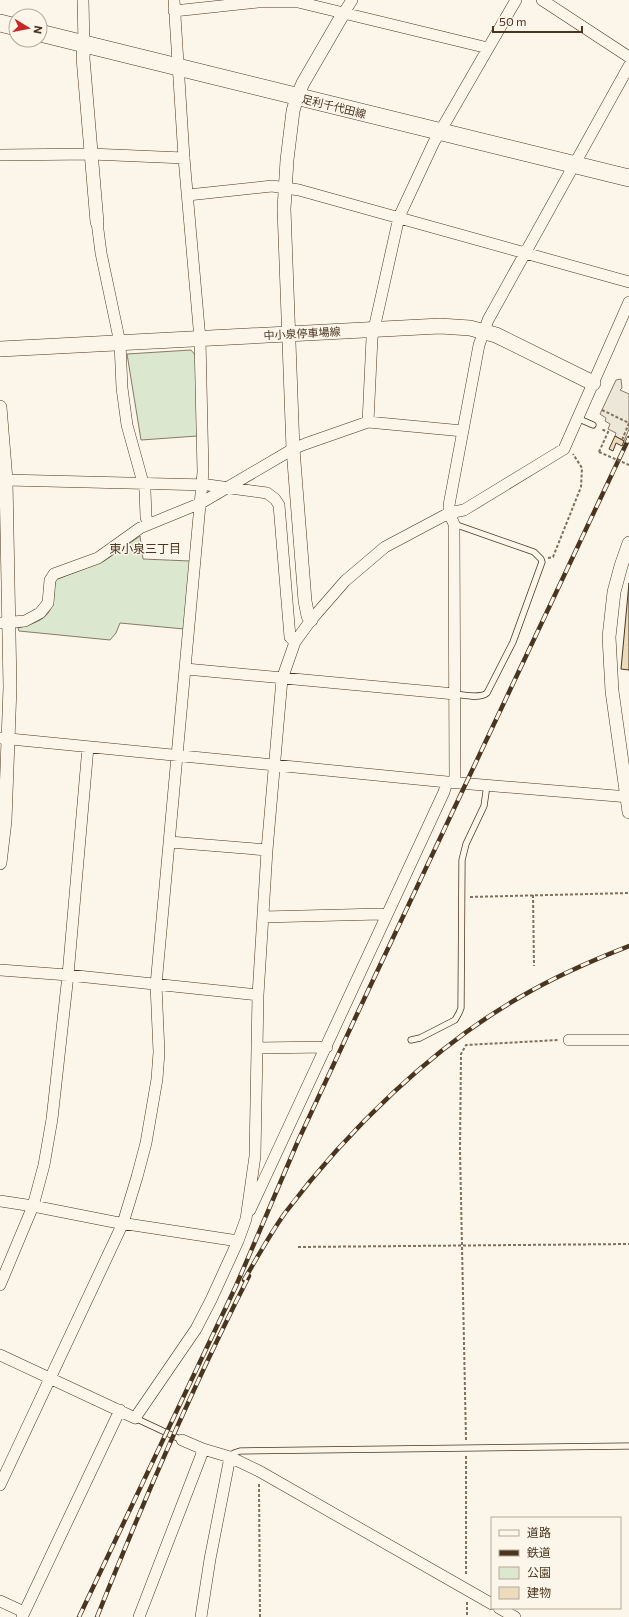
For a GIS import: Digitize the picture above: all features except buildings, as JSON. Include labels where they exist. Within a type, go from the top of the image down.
[{"type":"main road","name":"足利千代田線","points":[[48,35],[629,178]]},
{"type":"main road","name":"中小泉停車場線","points":[[0,349],[455,326],[483,331],[514,343],[593,383]]},
{"type":"street","points":[[83,0],[83,58],[97,222],[101,253],[120,344],[122,388],[127,426],[144,483],[148,524]]},
{"type":"street","points":[[311,620],[308,616],[305,601],[293,448],[284,209],[285,187],[293,111],[297,97],[303,83],[352,0]]},
{"type":"street","points":[[368,422],[372,338],[398,217],[439,132],[516,0]]},
{"type":"street","points":[[542,0],[629,57]]},
{"type":"street","points":[[0,1485],[123,1223],[146,1143],[154,1107],[159,1052],[156,985],[202,485],[200,339],[184,158],[174,6],[258,2],[298,2],[488,48]]},
{"type":"street","points":[[0,1355],[135,1418],[196,1329],[211,1300],[238,1241],[246,1218],[327,1047],[444,792],[451,782],[455,694],[454,524],[449,513],[449,505],[462,431],[483,331],[629,66]]},
{"type":"street","points":[[0,155],[91,154],[184,158]]},
{"type":"street","points":[[188,195],[272,186],[285,187],[629,282]]},
{"type":"street","points":[[246,1218],[255,1156],[258,995],[282,679],[295,642],[311,620],[345,581],[385,547],[449,513],[464,510],[562,451],[629,302]]},
{"type":"street","points":[[0,407],[1,435],[6,480],[4,623],[10,686],[4,739],[4,821],[0,863]]},
{"type":"street","points":[[4,623],[25,621],[40,613],[48,603],[50,580],[54,574],[98,558],[140,528],[201,503],[293,448],[368,422],[462,431]]},
{"type":"street","points":[[6,480],[202,485],[267,493],[275,499],[279,505],[290,637],[295,642]]},
{"type":"street","points":[[629,543],[625,568],[611,614],[609,650],[612,691],[629,812]]},
{"type":"street","points":[[284,571],[303,567]]},
{"type":"street","points":[[186,669],[455,694]]},
{"type":"street","points":[[4,739],[451,782],[628,797]]},
{"type":"street","points":[[0,1285],[33,1206],[44,1165],[68,975],[88,747]]},
{"type":"street","points":[[170,842],[268,850]]},
{"type":"street","points":[[263,917],[380,914],[386,916]]},
{"type":"street","points":[[0,970],[68,975],[258,995]]},
{"type":"street","points":[[569,1040],[629,1040]]},
{"type":"street","points":[[258,1048],[327,1047]]},
{"type":"street","points":[[0,1200],[123,1223],[238,1241]]},
{"type":"street","points":[[0,1601],[23,1614],[120,1410]]},
{"type":"street","points":[[182,1440],[203,1449],[230,1457],[259,1471],[491,1603]]},
{"type":"street","points":[[139,1617],[203,1449]]},
{"type":"street","points":[[201,1617],[210,1559],[230,1457]]},
{"type":"street","points":[[501,1609],[515,1617]]},
{"type":"lane","points":[[577,418],[592,425]]},
{"type":"lane","points":[[454,524],[534,552],[542,562],[513,642],[487,693],[484,696],[455,694]]},
{"type":"lane","points":[[411,1040],[420,1038],[455,1020],[461,1008],[462,860],[466,844],[484,806],[487,785]]},
{"type":"lane","points":[[135,1418],[182,1440]]},
{"type":"lane","points":[[230,1457],[234,1453],[240,1451],[629,1446]]},
{"type":"path","points":[[602,410],[629,423],[622,440]]},
{"type":"path","points":[[592,425],[608,432],[599,452],[629,465]]},
{"type":"path","points":[[541,559],[553,557],[580,492],[582,468],[565,446]]},
{"type":"path","points":[[462,897],[629,893]]},
{"type":"path","points":[[533,895],[534,966]]},
{"type":"path","points":[[466,1590],[466,1448],[460,1126],[461,1054],[466,1045],[569,1040]]},
{"type":"path","points":[[298,1247],[629,1244]]},
{"type":"path","points":[[259,1471],[260,1617]]},
{"type":"green space","points":[[191,350],[196,356],[197,436],[141,440],[127,354]]},
{"type":"green space","points":[[140,536],[143,559],[190,561],[184,629],[120,623],[116,633],[110,640],[19,631],[18,628],[44,618],[48,613],[53,600],[55,580],[104,561]]},
{"type":"shaded area","points":[[621,379],[622,388],[620,390],[629,394],[629,429],[624,441],[615,436],[616,433],[608,429],[610,424],[605,421],[606,418],[600,414],[616,380]]},
{"type":"railway","points":[[79,1617],[236,1286],[298,1141],[358,1012],[629,438]]},
{"type":"railway","points":[[244,1280],[279,1221],[309,1182],[364,1122],[424,1065],[456,1040],[522,996],[575,969],[629,946]]},
{"type":"railway","points":[[97,1617],[169,1445],[249,1276]]},
{"type":"district","name":"東小泉三丁目","points":[[145,548]]}]
